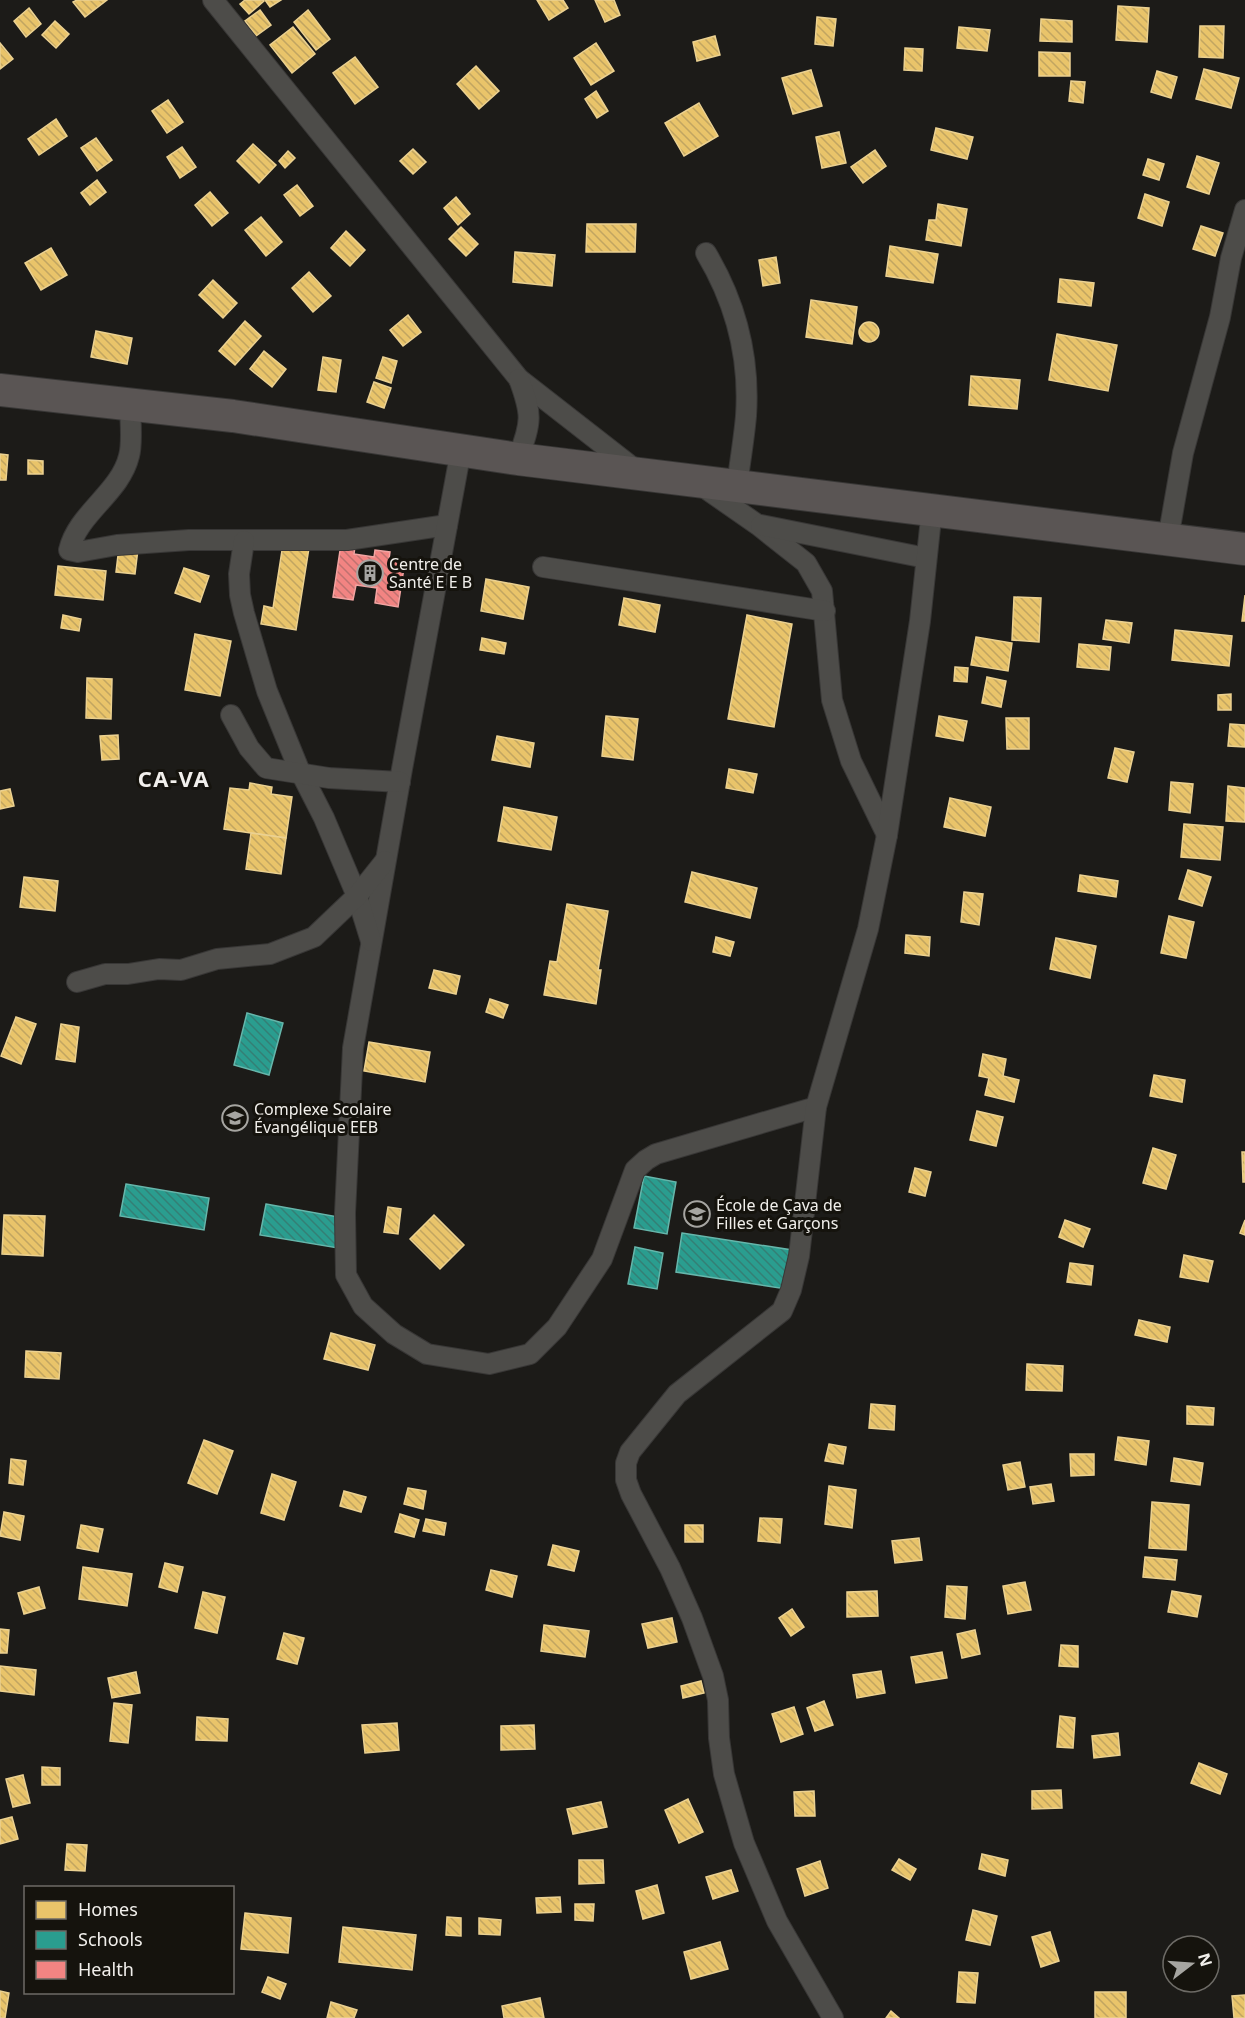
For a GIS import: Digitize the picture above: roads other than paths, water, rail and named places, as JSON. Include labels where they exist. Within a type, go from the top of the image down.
[{"type":"main road","points":[[0,390],[233,416],[518,459],[1245,549]]},
{"type":"street","points":[[213,0],[519,379],[639,473]]},
{"type":"street","points":[[1168,539],[1183,453],[1220,317],[1231,258],[1245,210]]},
{"type":"street","points":[[706,253],[730,299],[739,326],[745,360],[746,415],[737,485]]},
{"type":"street","points":[[518,459],[529,427],[529,412],[519,379]]},
{"type":"street","points":[[130,404],[130,456],[119,476],[79,527],[69,550],[78,552],[117,545],[189,540],[347,540],[447,525]]},
{"type":"street","points":[[461,450],[353,1048],[345,1213],[346,1275],[363,1306],[394,1334],[428,1354],[489,1364],[530,1354],[557,1327],[602,1259],[635,1170],[646,1160],[656,1154],[816,1107]]},
{"type":"street","points":[[692,479],[758,525],[806,563],[822,591],[832,700],[851,761],[887,835]]},
{"type":"street","points":[[833,2018],[777,1921],[744,1843],[724,1774],[719,1738],[718,1700],[713,1676],[696,1628],[670,1568],[631,1494],[626,1480],[626,1464],[630,1452],[677,1394],[782,1311],[791,1290],[799,1256],[816,1107],[868,929],[887,835],[920,621],[932,509]]},
{"type":"street","points":[[758,525],[926,558]]},
{"type":"street","points":[[244,541],[239,574],[244,613],[267,691],[301,774],[324,818],[357,896],[372,944]]},
{"type":"street","points":[[543,567],[825,611]]},
{"type":"street","points":[[231,715],[249,748],[266,768],[301,774],[400,782]]},
{"type":"street","points":[[77,982],[105,974],[128,974],[159,969],[181,970],[218,958],[270,954],[314,937],[357,896],[387,857]]},
{"type":"place","name":"Centre de Santé E E B","points":[[370,573]]},
{"type":"place","name":"Complexe Scolaire Évangélique EEB","points":[[235,1118]]},
{"type":"place","name":"École de Çava de Filles et Garçons","points":[[697,1214]]},
{"type":"district","name":"CA-VA","points":[[174,778]]}]
